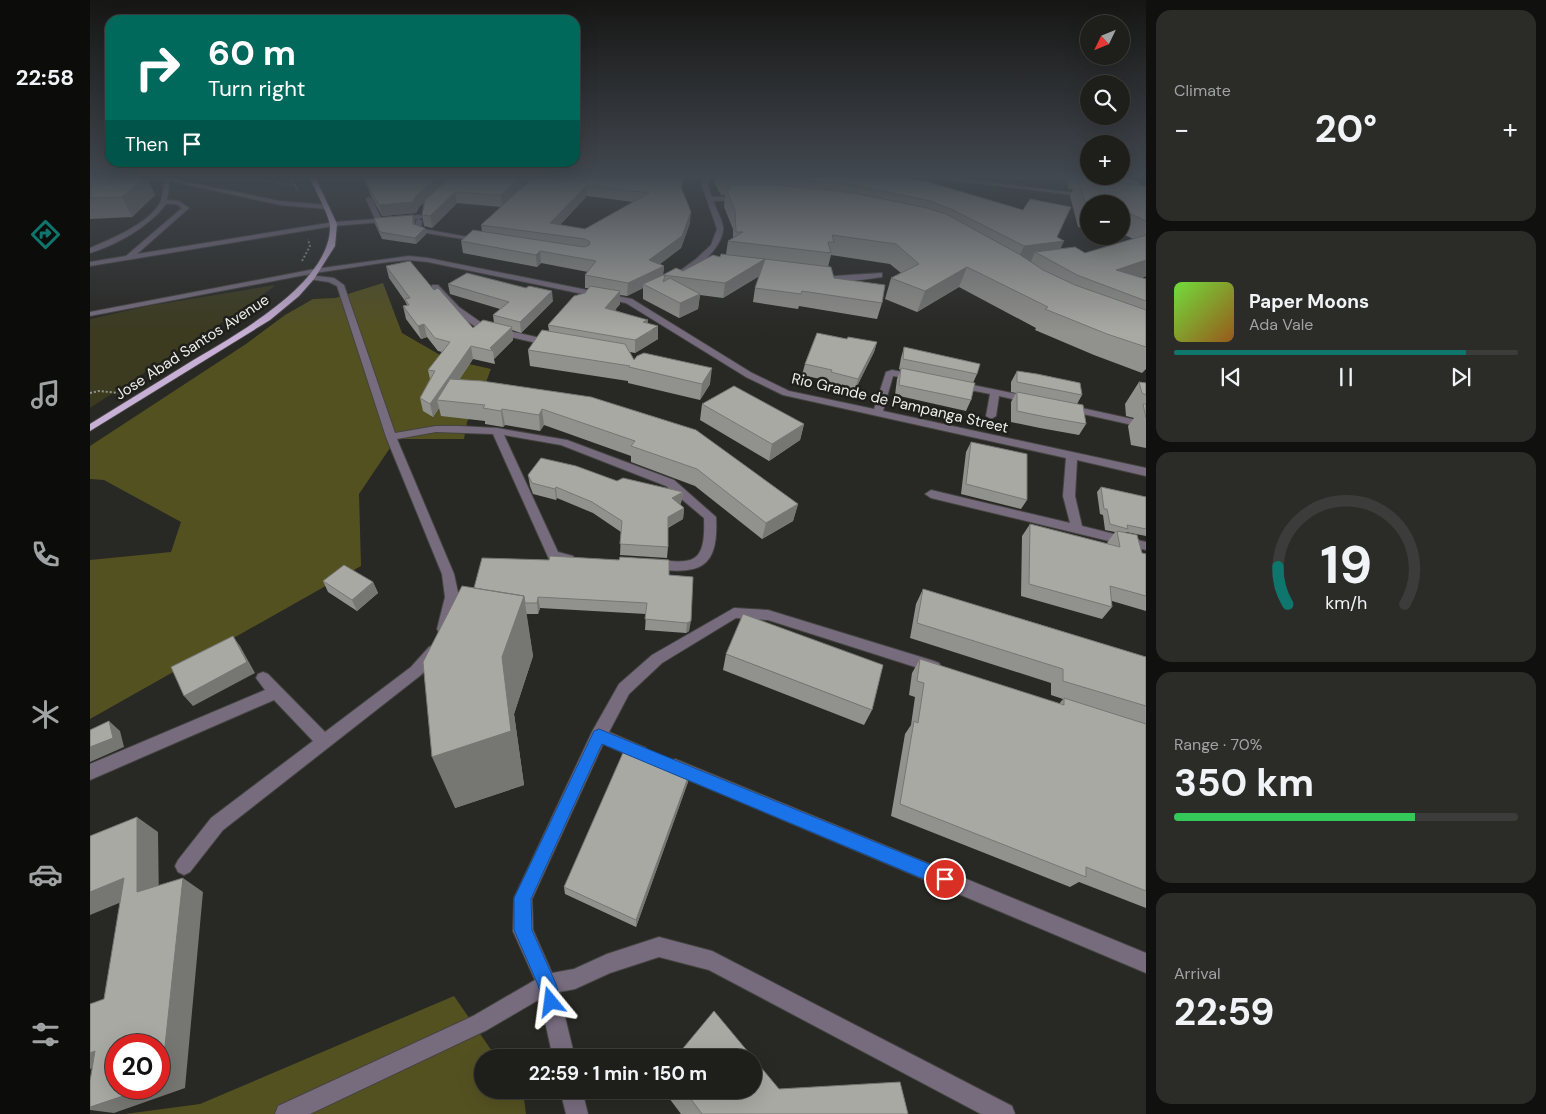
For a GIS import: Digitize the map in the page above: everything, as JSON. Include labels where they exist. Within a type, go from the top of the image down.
[{"type":"main road","name":"Jose Abad Santos Avenue","points":[[90,428],[266,318],[296,294],[313,274],[331,246],[333,229]]},
{"type":"street","points":[[90,251],[131,229]]},
{"type":"street","points":[[128,258],[136,242],[155,229]]},
{"type":"street","points":[[90,264],[305,229]]},
{"type":"street","points":[[418,229],[493,242]]},
{"type":"street","points":[[673,280],[699,261],[714,246],[720,229]]},
{"type":"street","points":[[474,239],[482,233]]},
{"type":"street","points":[[113,240],[136,242]]},
{"type":"street","name":"Rio Grande de Pampanga Street","points":[[90,314],[295,275],[313,274],[408,258],[448,264],[629,301],[749,375],[786,393],[1146,472]]},
{"type":"street","points":[[699,261],[709,263]]},
{"type":"street","points":[[184,866],[216,824],[416,671],[437,649],[452,597],[448,574],[390,436],[340,286],[331,280],[313,274]]},
{"type":"street","points":[[815,277],[839,279],[878,275]]},
{"type":"street","points":[[435,287],[456,309],[483,328],[542,337],[559,344]]},
{"type":"street","points":[[569,300],[578,290]]},
{"type":"street","points":[[581,303],[589,292]]},
{"type":"street","points":[[629,301],[638,297]]},
{"type":"street","points":[[878,413],[888,374],[929,379]]},
{"type":"street","points":[[948,383],[1042,403]]},
{"type":"street","points":[[991,416],[995,393]]},
{"type":"street","points":[[1060,406],[1146,425]]},
{"type":"street","points":[[390,436],[436,429],[497,431],[563,442],[670,483],[710,518],[711,539],[698,563],[690,566],[644,564]]},
{"type":"street","points":[[497,431],[553,556],[582,559]]},
{"type":"street","points":[[1072,456],[1069,496],[1077,529]]},
{"type":"street","points":[[931,494],[1146,546]]},
{"type":"street","points":[[562,1049],[547,984],[523,930],[523,898],[599,735],[624,689],[657,660],[734,613],[768,615],[948,671]]},
{"type":"street","points":[[263,678],[323,741]]},
{"type":"street","points":[[90,772],[276,692]]},
{"type":"street","points":[[599,735],[1146,963]]},
{"type":"street","points":[[286,1114],[480,1023],[547,984],[575,979],[607,964],[659,947],[712,961],[1004,1114]]},
{"type":"street","points":[[573,1099],[577,1114]]},
{"type":"path","points":[[295,275],[310,246],[305,229]]},
{"type":"path","points":[[90,393],[110,390],[120,393],[112,397]]},
{"type":"shaded area","points":[[383,283],[402,333],[447,359],[491,369],[478,403],[467,422],[464,439],[396,439],[359,494],[361,566],[90,719],[90,560],[171,552],[181,522],[104,480],[90,479],[90,446],[246,344],[285,315],[313,299],[335,298]]},
{"type":"shaded area","points":[[276,285],[249,305],[90,408],[90,319],[148,306]]},
{"type":"shaded area","points":[[454,996],[490,1049],[474,1049],[474,1099],[524,1099],[526,1114],[125,1114],[200,1104]]},
{"type":"building","points":[[379,229],[424,229],[415,238],[380,232]]},
{"type":"building","points":[[511,229],[685,229],[682,236],[649,260],[664,266],[628,283],[585,275],[596,261],[540,251],[536,255],[461,241],[473,230],[584,247],[589,245],[590,242],[585,239]]},
{"type":"building","points":[[736,229],[973,229],[1019,254],[1043,270],[1075,285],[1146,310],[1146,347],[1107,334],[1045,309],[1048,307],[967,267],[925,291],[891,278],[919,264],[896,244],[832,235],[834,242],[828,242],[831,253],[728,241],[743,232],[736,232]]},
{"type":"building","points":[[990,229],[1061,229],[1057,237],[1064,241],[1024,246]]},
{"type":"building","points":[[1146,235],[1146,260],[1116,270],[1146,279],[1146,301],[1077,275],[1035,252],[1075,247],[1085,253],[1112,245],[1130,245],[1130,240]]},
{"type":"building","points":[[721,254],[765,259],[725,283],[663,275],[676,268],[683,271],[713,255],[720,257]]},
{"type":"building","points":[[765,259],[831,267],[834,278],[885,285],[882,303],[802,291],[801,294],[755,288]]},
{"type":"building","points":[[410,261],[434,290],[438,288],[473,328],[483,320],[512,327],[490,348],[493,351],[471,346],[430,404],[420,398],[435,371],[428,370],[450,342],[435,338],[424,324],[418,326],[403,306],[409,305],[405,299],[410,298],[386,266]]},
{"type":"building","points":[[467,273],[526,288],[529,286],[552,291],[520,322],[493,315],[509,302],[448,284]]},
{"type":"building","points":[[663,275],[665,276],[663,282],[670,278],[700,294],[680,303],[643,284]]},
{"type":"building","points":[[590,286],[620,291],[605,308],[648,320],[643,322],[658,326],[635,340],[548,325],[574,296],[585,293]]},
{"type":"building","points":[[542,330],[625,344],[634,360],[637,356],[644,353],[712,368],[702,384],[630,366],[528,350]]},
{"type":"building","points":[[817,333],[877,342],[858,379],[831,372],[832,370],[805,364]]},
{"type":"building","points":[[904,347],[980,364],[977,374],[903,359]]},
{"type":"building","points":[[901,368],[975,383],[971,400],[899,385]]},
{"type":"building","points":[[1017,371],[1080,383],[1082,395],[1017,382]]},
{"type":"building","points":[[450,379],[482,381],[591,397],[696,430],[798,504],[766,523],[697,469],[631,446],[635,441],[542,409],[539,415],[483,408],[485,405],[437,400]]},
{"type":"building","points":[[1139,382],[1146,383],[1146,395],[1142,393]]},
{"type":"building","points":[[734,386],[804,424],[772,444],[702,404]]},
{"type":"building","points":[[1017,392],[1083,405],[1086,424],[1017,411]]},
{"type":"building","points":[[1143,404],[1146,404],[1146,418]]},
{"type":"building","points":[[971,442],[1027,454],[1027,500],[966,484]]},
{"type":"building","points":[[541,458],[576,466],[617,481],[623,478],[683,492],[672,498],[684,508],[668,517],[668,547],[620,544],[622,521],[592,502],[556,487],[555,489],[532,483],[528,475]]},
{"type":"building","points":[[1101,487],[1146,497],[1146,529],[1127,525],[1128,529],[1110,524],[1107,509],[1104,509]]},
{"type":"building","points":[[1030,524],[1120,547],[1117,531],[1137,535],[1142,553],[1146,554],[1146,596],[1110,586],[1112,607],[1029,584]]},
{"type":"building","points":[[550,556],[619,560],[620,557],[669,560],[669,575],[693,577],[691,621],[687,623],[645,619],[647,603],[538,597],[537,603],[525,603],[524,596],[474,588],[482,558],[549,560]]},
{"type":"building","points":[[344,565],[373,582],[352,600],[323,581]]},
{"type":"building","points":[[462,586],[524,596],[502,657],[511,731],[432,757],[423,662]]},
{"type":"building","points":[[923,589],[1146,657],[1146,706],[1063,681],[1063,669],[917,623]]},
{"type":"building","points":[[743,614],[883,665],[872,710],[726,654]]},
{"type":"building","points":[[233,636],[247,662],[184,696],[171,667]]},
{"type":"building","points":[[920,659],[1064,705],[1064,698],[1146,724],[1146,891],[1086,867],[1086,877],[900,804],[914,721],[918,723],[924,683],[917,681]]},
{"type":"building","points":[[109,721],[113,738],[90,747],[90,730]]},
{"type":"building","points":[[626,746],[690,772],[636,920],[564,887]]},
{"type":"building","points":[[137,817],[137,892],[183,878],[166,1034],[105,1034],[105,1099],[114,1099],[90,1107],[90,1081],[95,1051],[90,1053],[90,1004],[104,999],[124,878],[90,892],[90,836]]},
{"type":"building","points":[[714,1011],[746,1049],[682,1049]]},
{"type":"building","points":[[762,1069],[779,1089],[900,1082],[908,1114],[702,1114],[691,1099],[762,1099]]},
{"type":"route","points":[[551,1002],[547,984],[523,930],[523,898],[538,862],[599,735],[945,879]]}]
